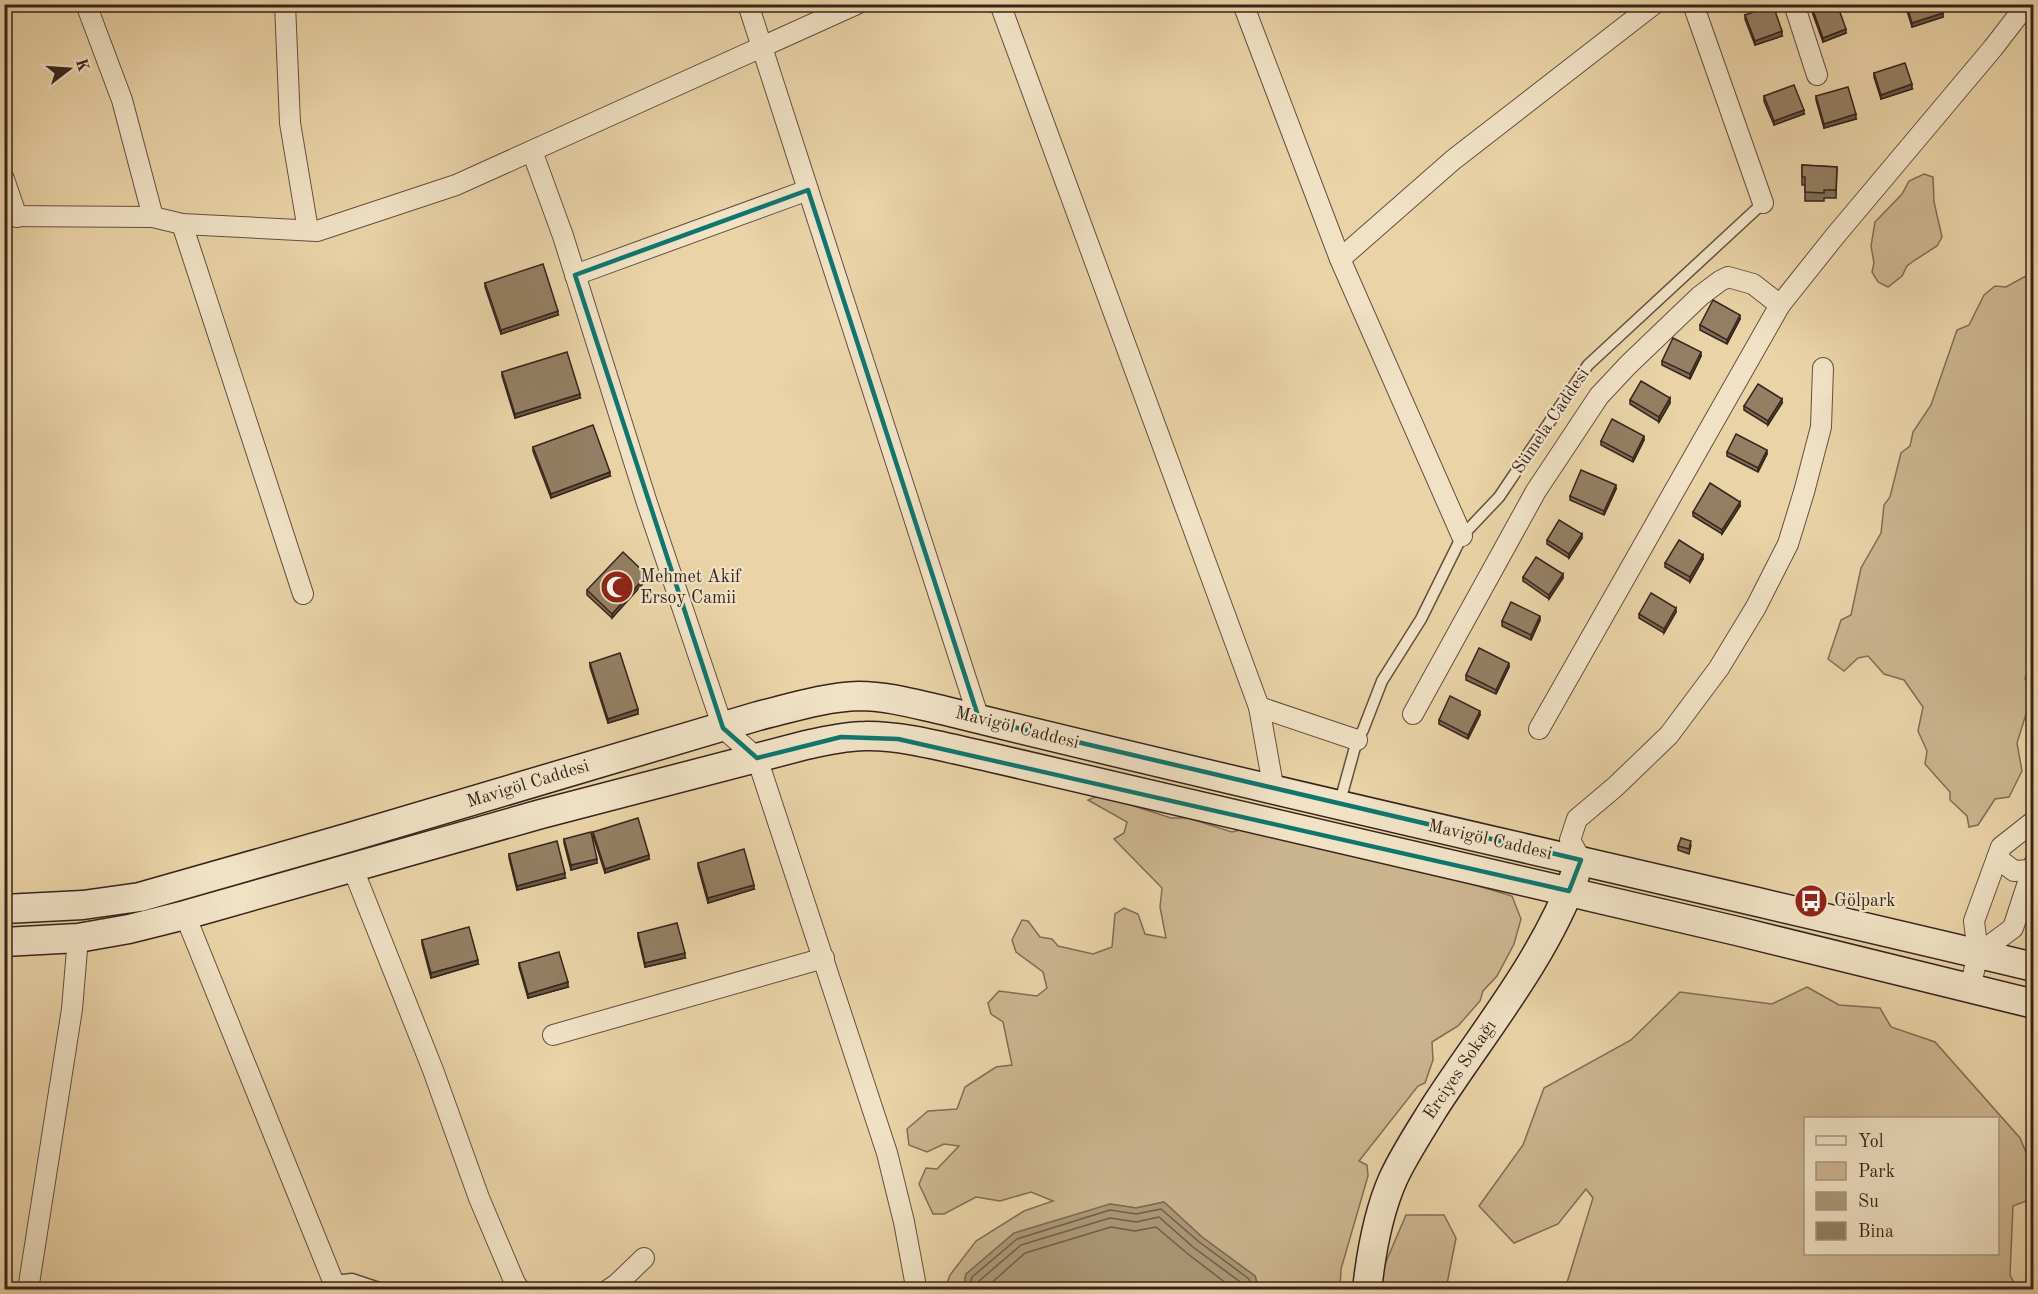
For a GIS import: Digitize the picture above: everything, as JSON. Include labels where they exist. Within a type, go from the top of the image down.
[{"type":"main road","name":"Mavigöl Caddesi","points":[[4,909],[83,905],[149,894],[758,716],[812,703],[860,696],[888,698],[979,719],[1274,791],[1581,860],[2034,968]]},
{"type":"main road","name":"Mavigöl Caddesi","points":[[4,942],[78,938],[129,929],[353,869],[541,813],[841,737],[868,736],[898,739],[989,757],[1569,891],[2034,1004]]},
{"type":"main road","name":"Erciyes Sokağı","points":[[1367,1290],[1379,1221],[1393,1180],[1419,1132],[1460,1067],[1542,947],[1581,860]]},
{"type":"street","points":[[86,4],[122,100],[153,217]]},
{"type":"street","points":[[285,4],[290,123],[308,230]]},
{"type":"street","points":[[748,4],[979,719]]},
{"type":"street","points":[[4,179],[11,216],[153,217],[182,224],[317,231],[456,185],[857,4]]},
{"type":"street","points":[[1000,4],[1259,707],[1274,791]]},
{"type":"street","points":[[1243,4],[1340,259],[1462,536]]},
{"type":"street","points":[[1340,259],[1453,160],[1654,4]]},
{"type":"street","name":"Sümela Caddesi","points":[[1693,4],[1763,203]]},
{"type":"street","points":[[1794,4],[1817,75]]},
{"type":"street","points":[[1539,729],[1780,305],[2027,4]]},
{"type":"street","points":[[532,151],[575,275],[647,503],[723,728],[757,758],[887,1153],[904,1222],[915,1281]]},
{"type":"street","points":[[575,275],[808,190]]},
{"type":"street","points":[[182,224],[303,594]]},
{"type":"street","points":[[1413,714],[1536,492],[1599,396],[1700,296],[1720,281],[1728,277],[1753,284],[1780,305]]},
{"type":"street","points":[[1581,860],[1570,840],[1577,819],[1615,787],[1669,735],[1719,668],[1756,607],[1788,544],[1821,427],[1823,368]]},
{"type":"street","points":[[1259,707],[1357,740]]},
{"type":"street","points":[[1970,988],[1978,954],[1974,921],[2001,847],[2034,821]]},
{"type":"street","points":[[1997,858],[2014,871],[2033,867]]},
{"type":"street","points":[[1978,954],[2013,928],[2033,867]]},
{"type":"street","points":[[353,869],[433,1070],[478,1198],[520,1290]]},
{"type":"street","points":[[185,915],[334,1285]]},
{"type":"street","points":[[28,1290],[72,1009],[78,938]]},
{"type":"street","points":[[554,1035],[824,958]]},
{"type":"street","points":[[608,1290],[644,1258]]},
{"type":"lane","name":"Sümela Caddesi","points":[[1339,806],[1357,740],[1382,681],[1421,619],[1462,536],[1499,497],[1588,365],[1763,203]]},
{"type":"lane","points":[[334,1285],[352,1280],[382,1289]]},
{"type":"highlighted area","points":[[808,190],[979,719],[1581,860],[1569,891],[898,739],[841,737],[757,758],[723,728],[575,275]]},
{"type":"green space","points":[[1924,174],[1933,177],[1934,202],[1942,237],[1937,246],[1907,266],[1902,276],[1888,287],[1878,282],[1872,272],[1874,263],[1871,246],[1875,222],[1902,194],[1909,181]]},
{"type":"green space","points":[[2033,272],[2034,649],[2025,679],[2033,693],[2033,710],[2026,714],[2017,743],[2022,771],[2009,797],[1995,799],[1978,825],[1969,827],[1967,816],[1950,800],[1950,792],[1925,764],[1927,751],[1918,731],[1923,707],[1904,680],[1884,674],[1868,656],[1858,658],[1844,671],[1828,659],[1841,620],[1851,615],[1861,568],[1881,533],[1884,505],[1890,497],[1901,453],[1910,446],[1913,432],[1931,405],[1957,330],[1969,325],[1984,295],[1995,286],[2006,287]]},
{"type":"green space","points":[[1100,795],[1171,818],[1188,818],[1232,832],[1244,829],[1468,883],[1512,896],[1521,919],[1514,944],[1497,976],[1483,991],[1480,1001],[1458,1026],[1432,1042],[1433,1060],[1425,1083],[1418,1086],[1359,1161],[1367,1165],[1368,1176],[1341,1269],[1340,1289],[1259,1289],[1255,1276],[1202,1237],[1164,1202],[1136,1208],[1110,1204],[966,1274],[963,1289],[945,1289],[950,1275],[976,1241],[1024,1211],[1053,1201],[1031,1192],[1000,1201],[976,1197],[944,1214],[933,1214],[919,1184],[926,1168],[937,1169],[959,1146],[944,1144],[927,1152],[909,1145],[907,1129],[928,1111],[957,1109],[965,1087],[996,1067],[1012,1065],[1003,1022],[991,1014],[988,1003],[999,991],[1037,996],[1047,988],[1043,972],[1016,952],[1012,940],[1022,920],[1028,921],[1040,937],[1052,939],[1058,946],[1093,954],[1112,947],[1115,914],[1124,908],[1138,914],[1145,934],[1166,938],[1160,907],[1162,888],[1114,839],[1124,833],[1127,822],[1088,800]]},
{"type":"green space","points":[[1807,987],[1839,1005],[1880,1008],[1891,1027],[1935,1042],[2020,1138],[2033,1169],[2034,1198],[2013,1206],[2010,1275],[2017,1289],[1565,1289],[1593,1198],[1586,1189],[1558,1224],[1514,1243],[1479,1206],[1523,1145],[1544,1088],[1631,1040],[1680,992],[1772,1004]]},
{"type":"green space","points":[[1406,1215],[1444,1215],[1456,1238],[1446,1289],[1378,1290],[1379,1278]]},
{"type":"water","points":[[1164,1202],[1202,1237],[1255,1276],[1259,1289],[963,1289],[966,1274],[1014,1233],[1110,1204],[1136,1208]]},
{"type":"building","points":[[1837,4],[1846,29],[1823,38],[1811,5]]},
{"type":"building","points":[[1906,4],[1941,4],[1943,13],[1912,23]]},
{"type":"building","points":[[1773,5],[1782,31],[1755,41],[1745,15]]},
{"type":"building","points":[[1905,63],[1912,84],[1881,95],[1874,73]]},
{"type":"building","points":[[1794,85],[1804,110],[1774,121],[1764,96]]},
{"type":"building","points":[[1848,87],[1856,114],[1824,124],[1816,96]]},
{"type":"building","points":[[1802,165],[1837,167],[1836,190],[1824,190],[1824,193],[1805,192]]},
{"type":"building","points":[[543,264],[558,311],[501,330],[485,283]]},
{"type":"building","points":[[1713,300],[1740,315],[1727,340],[1700,325]]},
{"type":"building","points":[[1673,338],[1701,352],[1690,374],[1662,361]]},
{"type":"building","points":[[567,352],[580,394],[515,414],[502,372]]},
{"type":"building","points":[[1641,381],[1670,398],[1659,417],[1630,400]]},
{"type":"building","points":[[1758,384],[1782,399],[1768,421],[1744,406]]},
{"type":"building","points":[[1612,419],[1644,436],[1633,458],[1601,441]]},
{"type":"building","points":[[593,425],[610,472],[551,494],[533,447]]},
{"type":"building","points":[[1736,434],[1767,450],[1758,468],[1727,452]]},
{"type":"building","points":[[1581,470],[1616,485],[1604,511],[1570,496]]},
{"type":"building","points":[[1710,483],[1740,502],[1722,530],[1693,512]]},
{"type":"building","points":[[1559,520],[1582,534],[1569,554],[1547,540]]},
{"type":"building","points":[[1679,540],[1703,555],[1690,577],[1665,563]]},
{"type":"building","name":"Mehmet Akif Ersoy Camii","points":[[623,552],[647,575],[612,614],[587,590]]},
{"type":"building","points":[[1536,557],[1563,574],[1549,595],[1523,577]]},
{"type":"building","points":[[1651,593],[1676,608],[1664,629],[1639,614]]},
{"type":"building","points":[[1511,602],[1540,616],[1531,635],[1502,621]]},
{"type":"building","points":[[1479,648],[1509,663],[1496,690],[1466,675]]},
{"type":"building","points":[[620,653],[638,709],[608,719],[590,663]]},
{"type":"building","points":[[1450,696],[1480,711],[1468,735],[1439,720]]},
{"type":"building","points":[[638,818],[649,855],[605,869],[593,832]]},
{"type":"building","points":[[591,832],[597,859],[571,865],[564,839]]},
{"type":"building","points":[[1681,838],[1691,841],[1689,849],[1678,846]]},
{"type":"building","points":[[557,841],[565,873],[517,886],[509,854]]},
{"type":"building","points":[[744,849],[754,885],[708,898],[698,863]]},
{"type":"building","points":[[677,923],[685,953],[645,963],[638,933]]},
{"type":"building","points":[[469,927],[478,960],[431,973],[422,940]]},
{"type":"building","points":[[559,952],[568,982],[528,994],[519,963]]},
{"type":"place","name":"Mehmet Akif Ersoy Camii","points":[[617,587]]},
{"type":"place","name":"Gölpark","points":[[1811,901]]}]
